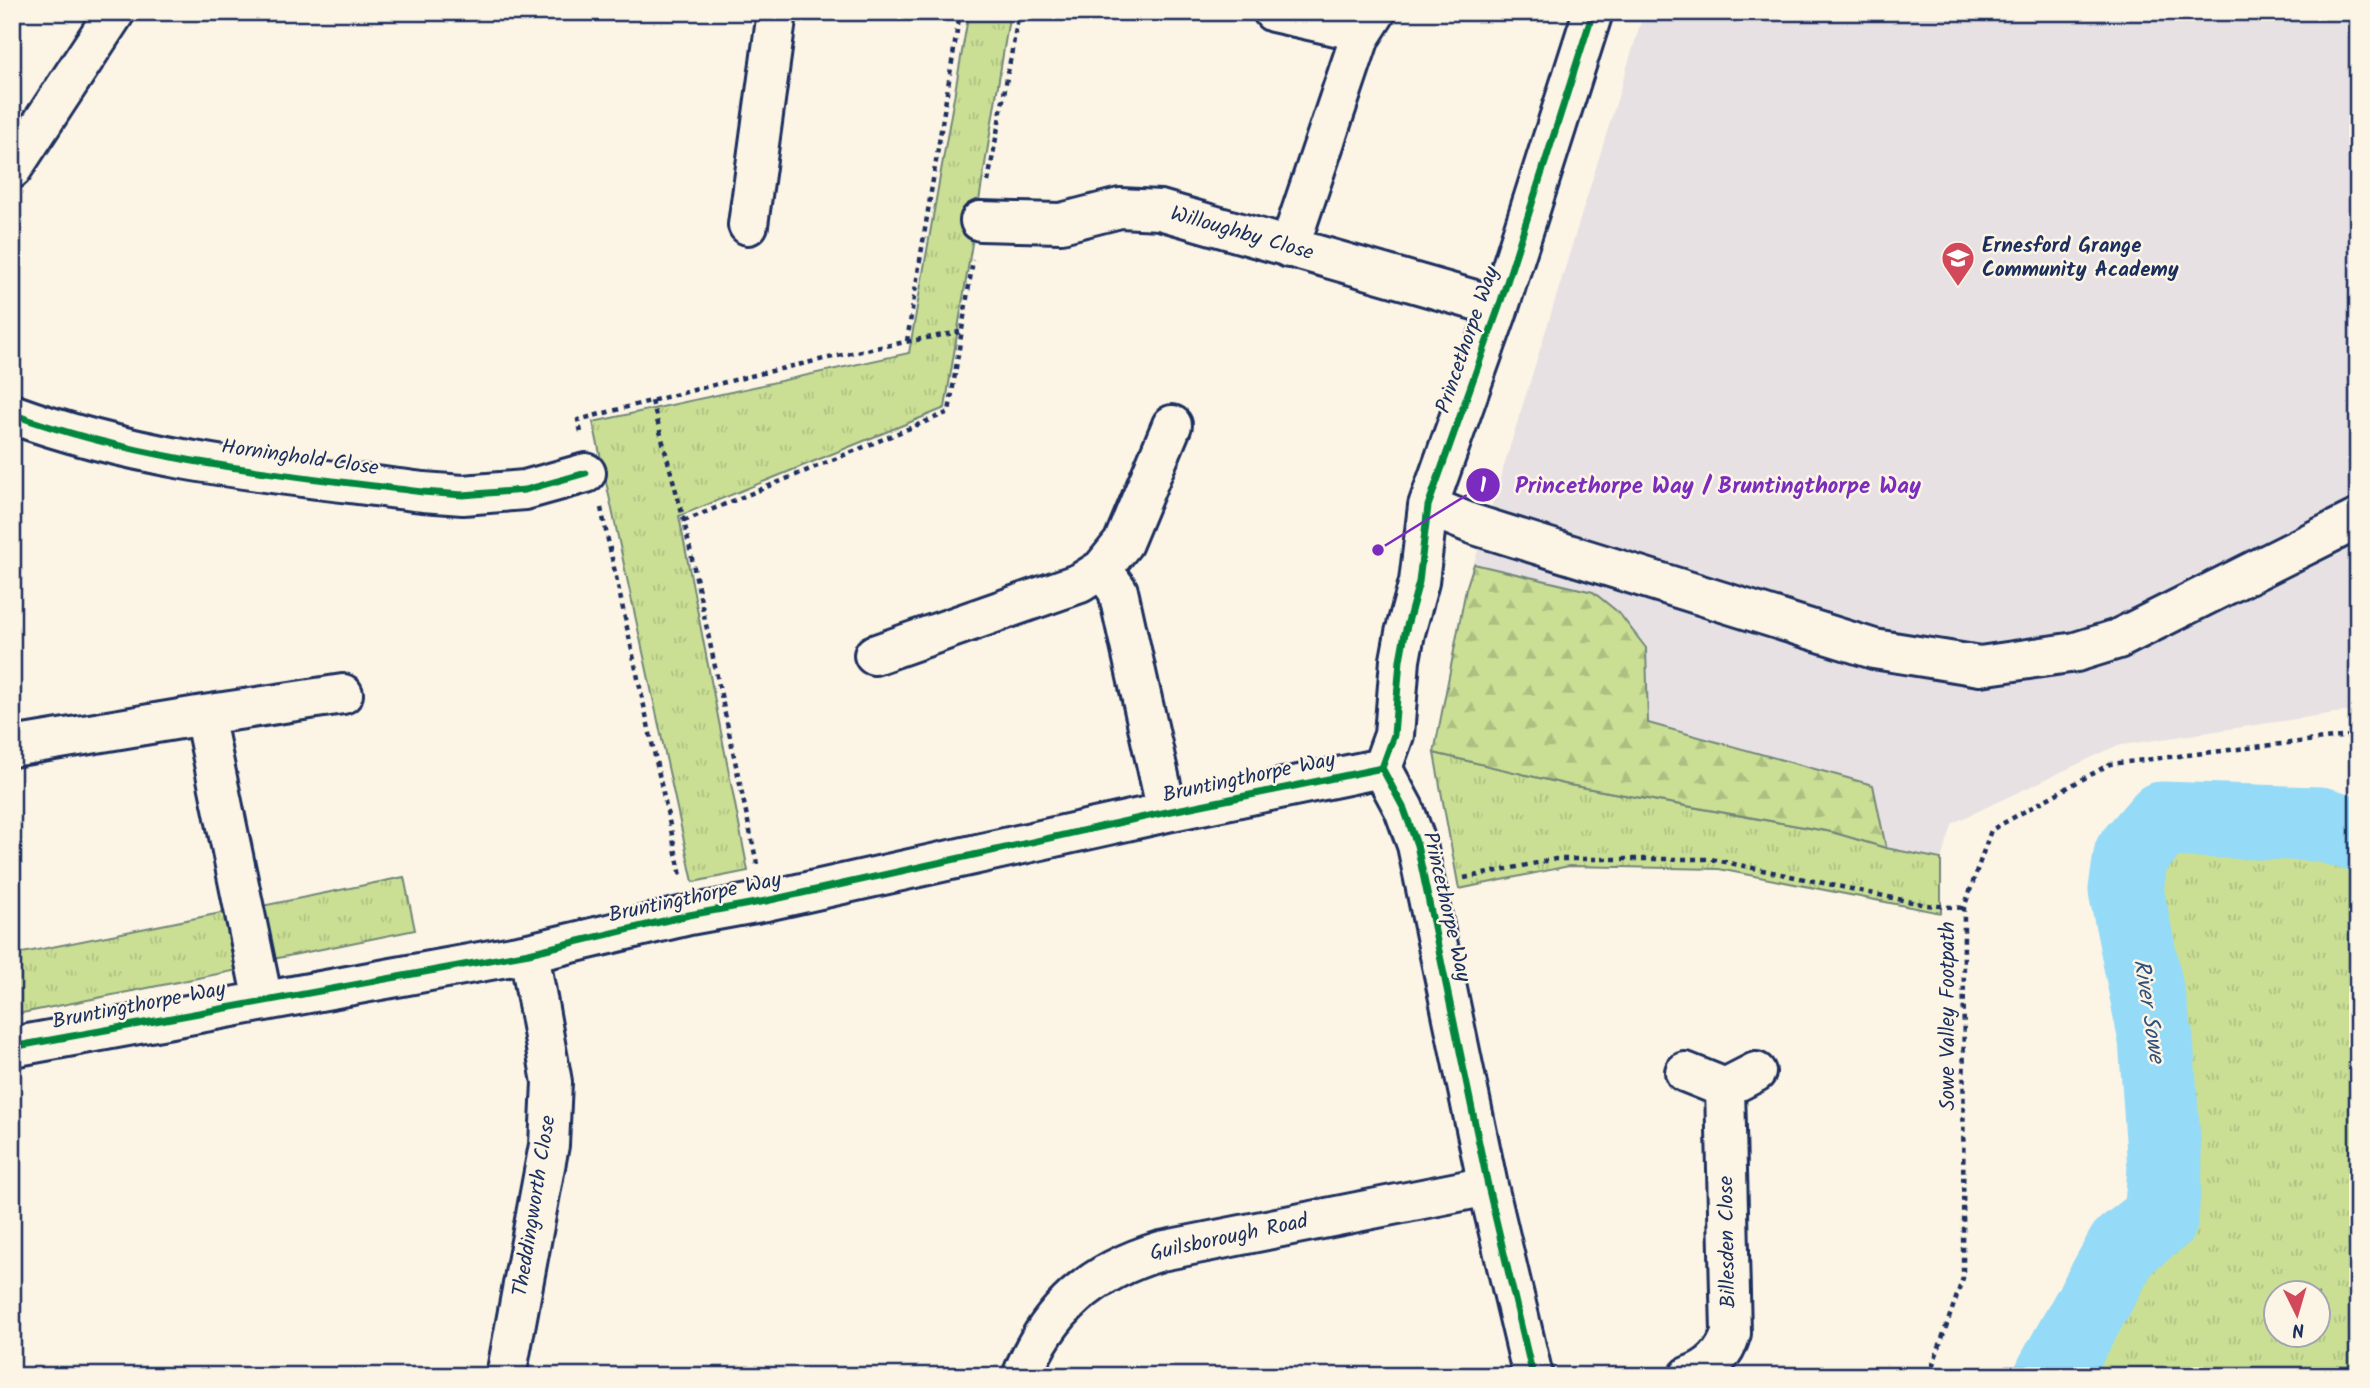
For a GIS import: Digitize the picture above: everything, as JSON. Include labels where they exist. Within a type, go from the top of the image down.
[{"type":"street","points":[[12,169],[116,12]]},
{"type":"street","points":[[748,225],[777,12]]},
{"type":"street","points":[[1273,12],[1345,28],[1368,25],[1289,248]]},
{"type":"street","name":"Princethorpe Way","points":[[1533,1376],[1488,1186],[1417,845],[1404,809],[1382,768],[1394,734],[1400,660],[1419,582],[1428,506],[1499,307],[1593,12]]},
{"type":"street","name":"Willoughby Close","points":[[981,220],[1061,223],[1120,208],[1160,211],[1499,307]]},
{"type":"street","name":"Horninghold Close","points":[[12,414],[79,437],[149,454],[423,492],[463,495],[526,490],[590,471]]},
{"type":"street","points":[[874,655],[1080,583],[1102,569],[1123,543],[1172,425]]},
{"type":"street","points":[[1428,506],[1472,524],[1874,649],[1980,666],[2076,652],[2118,639],[2358,519]]},
{"type":"street","points":[[1102,569],[1118,591],[1167,812]]},
{"type":"street","points":[[12,747],[343,694]]},
{"type":"street","points":[[204,715],[263,1001]]},
{"type":"street","name":"Bruntingthorpe Way","points":[[12,1047],[529,953],[689,915],[766,901],[1167,812],[1382,768]]},
{"type":"street","name":"Theddingworth Close","points":[[506,1376],[549,1132],[552,1082],[529,953]]},
{"type":"street","name":"Billesden Close","points":[[1685,1072],[1740,1080],[1728,1312],[1731,1333],[1727,1346],[1715,1360],[1702,1371],[1689,1376]]},
{"type":"street","name":"Guilsborough Road","points":[[1022,1376],[1042,1333],[1068,1303],[1108,1272],[1138,1258],[1161,1251],[1488,1186]]},
{"type":"path","points":[[907,341],[960,12]]},
{"type":"path","points":[[684,521],[948,412],[960,332],[1019,12]]},
{"type":"path","points":[[689,915],[578,420],[907,341],[960,332]]},
{"type":"path","points":[[652,401],[684,521],[766,901]]},
{"type":"path","points":[[1426,886],[1556,859],[1711,859],[1914,902],[1964,908]]},
{"type":"shaded area","name":"Ernesford Grange Community Academy","points":[[1644,12],[2358,12],[2358,713],[2342,712],[2116,746],[1953,823],[1941,859],[1434,753],[1466,589]]},
{"type":"green space","points":[[969,12],[1010,12],[945,408],[679,516],[748,871],[693,882],[593,422],[909,353]]},
{"type":"green space","points":[[1474,564],[1593,592],[1619,613],[1646,648],[1648,723],[1873,785],[1886,848],[1832,832],[1569,785],[1434,753],[1466,589]]},
{"type":"green space","points":[[1434,753],[1569,785],[1832,832],[1886,848],[1941,859],[1941,913],[1719,869],[1569,866],[1459,889]]},
{"type":"green space","points":[[2162,819],[2320,824],[2358,835],[2358,1376],[2052,1376],[2124,1247],[2161,1218],[2165,1168],[2156,1039],[2126,890],[2131,855]]},
{"type":"green space","points":[[404,877],[415,930],[273,959],[262,906]]},
{"type":"green space","points":[[236,910],[248,968],[12,1015],[12,955]]},
{"type":"waterway","name":"River Sowe","points":[[2052,1376],[2124,1247],[2161,1218],[2165,1168],[2156,1039],[2126,890],[2131,855],[2162,819],[2320,824],[2358,835]]},
{"type":"cycle path","points":[[1533,1376],[1488,1186],[1417,845],[1404,809],[1382,768],[1394,735],[1400,660],[1419,582],[1428,506],[1499,307],[1593,12]]},
{"type":"cycle path","points":[[12,414],[113,444],[215,465],[423,492],[463,495],[525,490],[586,473]]},
{"type":"cycle path","points":[[12,1047],[529,953],[689,915],[766,901],[1167,812],[1382,768]]},
{"type":"place","name":"Ernesford Grange Community Academy","points":[[1958,288]]},
{"type":"place","name":"Princethorpe Way / Bruntingthorpe Way","points":[[1378,550]]}]
